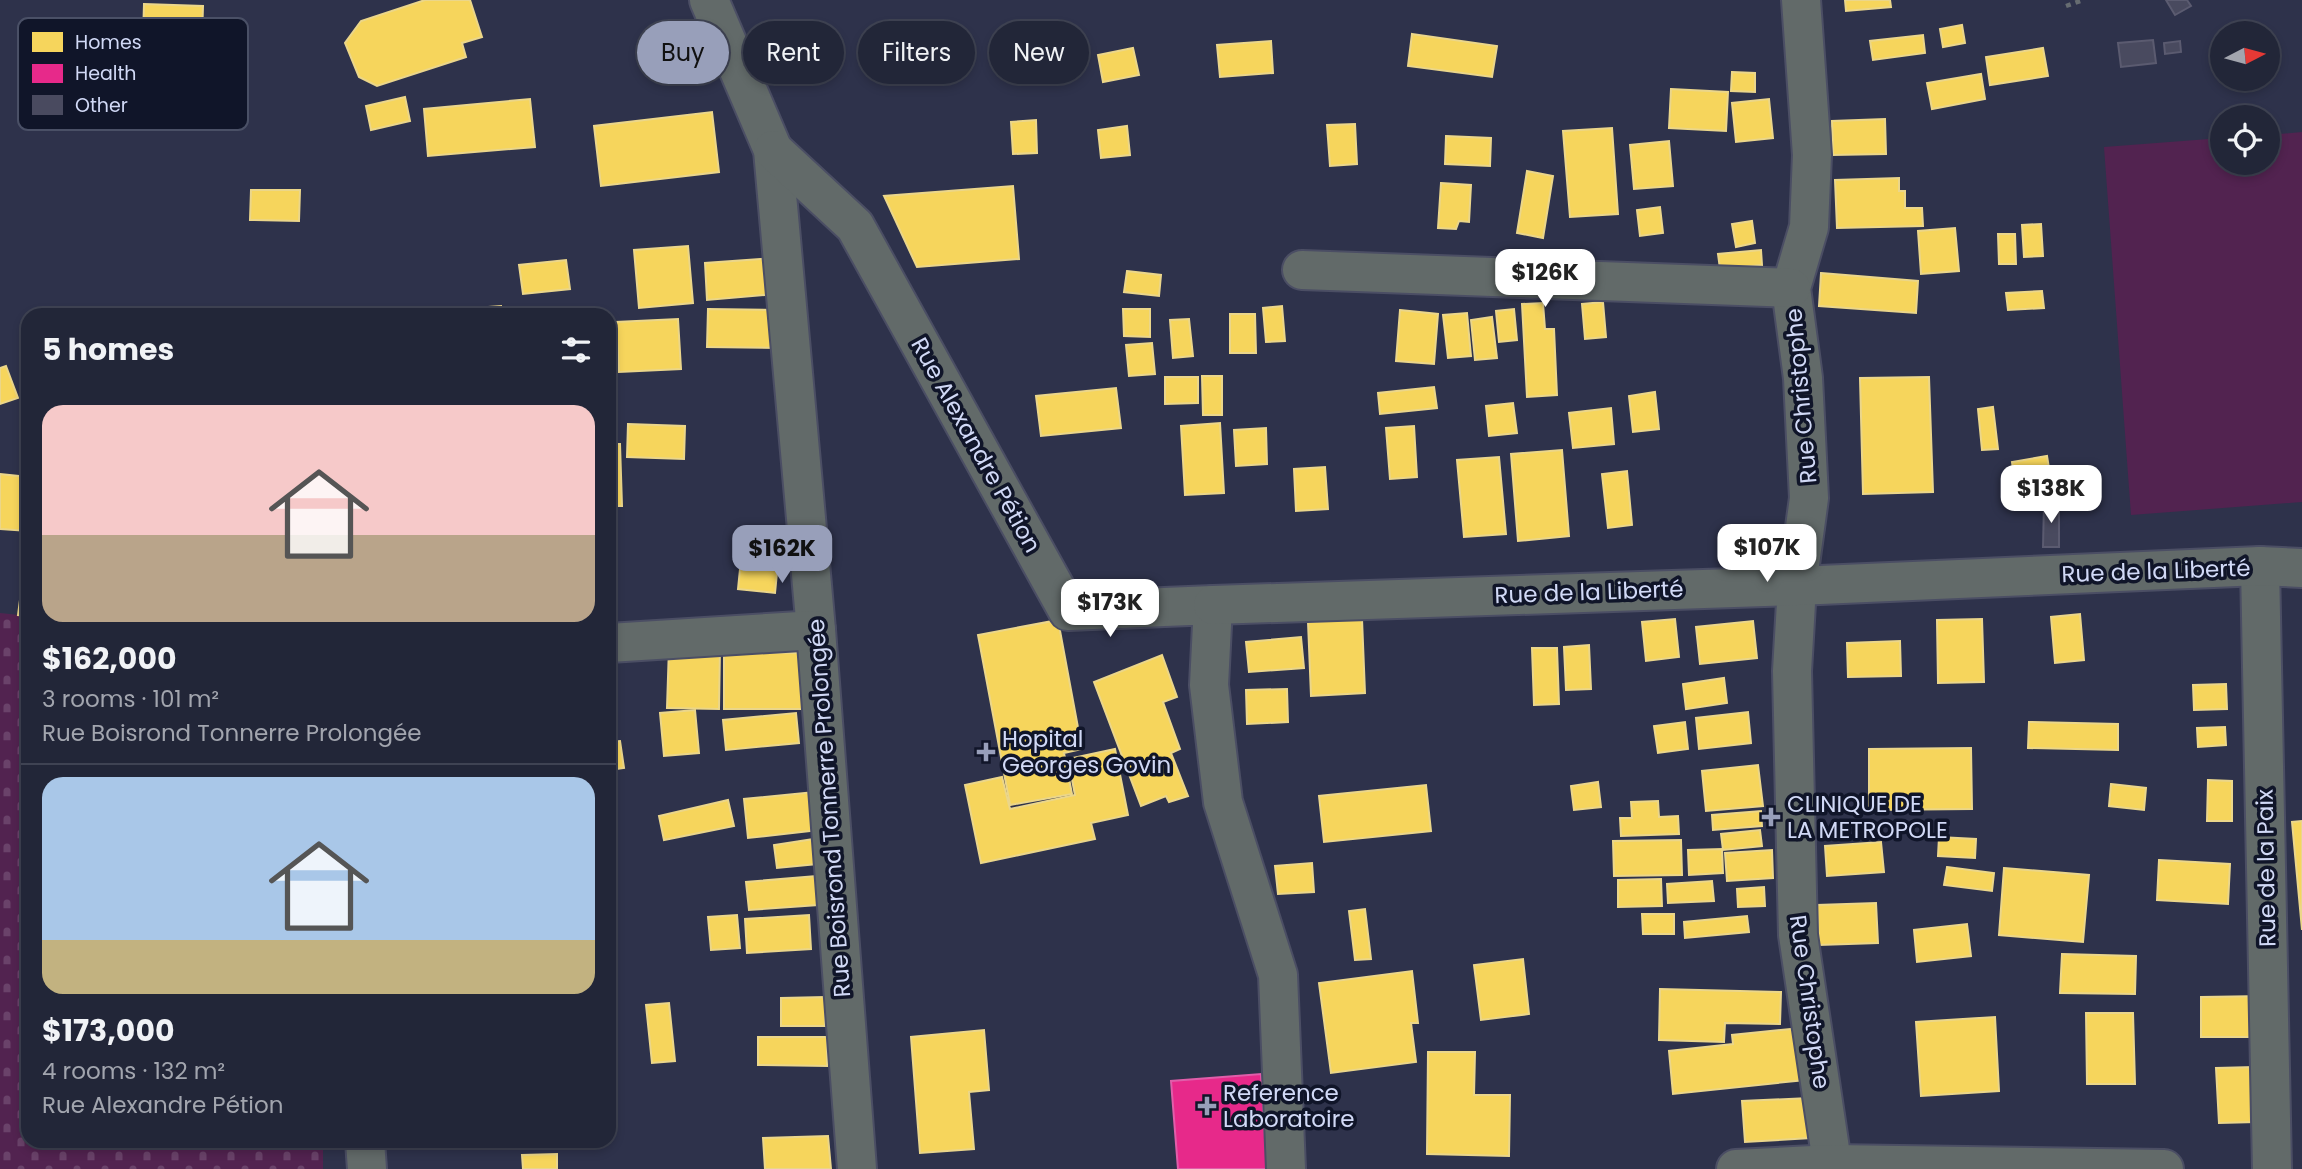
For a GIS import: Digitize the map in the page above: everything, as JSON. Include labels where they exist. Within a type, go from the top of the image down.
[{"type":"street","name":"Rue Boisrond Tonnerre Prolongée","points":[[709,0],[773,150],[816,630],[857,1169]]},
{"type":"street","name":"Rue Christophe","points":[[1801,0],[1812,155],[1809,228],[1791,288],[1803,378],[1809,498],[1797,586],[1792,671],[1798,935],[1833,1166]]},
{"type":"street","name":"Rue Alexandre Pétion","points":[[773,150],[855,226],[1068,611],[1213,605]]},
{"type":"street","points":[[1302,271],[1791,288]]},
{"type":"street","name":"Rue de la Liberté","points":[[1213,605],[1797,586],[2260,566],[2302,568]]},
{"type":"street","name":"Rue de la Paix","points":[[2260,566],[2272,1169]]},
{"type":"street","points":[[1213,605],[1209,685],[1223,802],[1278,975],[1286,1169]]},
{"type":"street","points":[[616,643],[816,630]]},
{"type":"street","points":[[365,1148],[366,1169]]},
{"type":"street","points":[[1736,1169],[1833,1166],[2164,1169]]},
{"type":"path","points":[[2066,6],[2083,0]]},
{"type":"green space","points":[[2302,132],[2302,502],[2131,515],[2104,147],[2210,139],[2210,175],[2280,175],[2280,134]]},
{"type":"green space","points":[[0,613],[21,615],[21,1148],[323,1148],[323,1169],[0,1169]]},
{"type":"building: Homes","points":[[425,0],[470,0],[482,37],[462,43],[466,57],[377,86],[359,77],[345,43],[361,21]]},
{"type":"building: Homes","points":[[1845,0],[1890,0],[1891,7],[1846,11]]},
{"type":"building: Homes","points":[[144,4],[203,6],[203,18],[144,18]]},
{"type":"building: Homes","points":[[1962,25],[1965,43],[1943,47],[1940,29]]},
{"type":"building: Homes","points":[[1412,34],[1497,46],[1492,77],[1408,66]]},
{"type":"building: Homes","points":[[1923,35],[1925,53],[1873,60],[1870,41]]},
{"type":"building: Homes","points":[[1271,41],[1273,73],[1220,77],[1217,45]]},
{"type":"building: Homes","points":[[1133,48],[1139,75],[1103,82],[1098,55]]},
{"type":"building: Homes","points":[[2043,48],[2048,76],[1990,85],[1986,57]]},
{"type":"building: Homes","points":[[1732,72],[1755,73],[1755,92],[1731,91]]},
{"type":"building: Homes","points":[[1981,74],[1985,99],[1932,109],[1927,83]]},
{"type":"building: Homes","points":[[1671,89],[1728,92],[1726,131],[1669,128]]},
{"type":"building: Homes","points":[[405,97],[410,121],[371,130],[366,106]]},
{"type":"building: Homes","points":[[530,99],[535,147],[428,156],[424,109]]},
{"type":"building: Homes","points":[[1769,99],[1773,138],[1736,142],[1732,103]]},
{"type":"building: Homes","points":[[712,112],[719,172],[601,186],[594,126]]},
{"type":"building: Homes","points":[[1885,119],[1886,154],[1833,155],[1832,121]]},
{"type":"building: Homes","points":[[1036,120],[1037,153],[1013,154],[1011,122]]},
{"type":"building: Homes","points":[[1355,124],[1357,164],[1330,166],[1327,125]]},
{"type":"building: Homes","points":[[1127,126],[1130,155],[1101,158],[1098,130]]},
{"type":"building: Homes","points":[[1612,128],[1618,214],[1570,217],[1563,131]]},
{"type":"building: Homes","points":[[1446,136],[1491,138],[1490,166],[1445,164]]},
{"type":"building: Homes","points":[[1669,141],[1673,186],[1634,189],[1630,145]]},
{"type":"building: Homes","points":[[1527,171],[1553,176],[1543,238],[1517,233]]},
{"type":"building: Homes","points":[[1899,178],[1899,191],[1905,191],[1905,208],[1922,208],[1923,226],[1837,228],[1835,180]]},
{"type":"building: Homes","points":[[1441,183],[1471,185],[1469,222],[1459,221],[1456,229],[1438,228]]},
{"type":"building: Homes","points":[[1013,186],[1019,259],[917,267],[884,196]]},
{"type":"building: Homes","points":[[251,190],[300,190],[299,221],[250,220]]},
{"type":"building: Homes","points":[[1660,207],[1663,233],[1640,236],[1637,210]]},
{"type":"building: Homes","points":[[1752,221],[1755,243],[1736,247],[1732,224]]},
{"type":"building: Homes","points":[[2041,224],[2043,256],[2024,257],[2022,225]]},
{"type":"building: Homes","points":[[1955,228],[1959,271],[1921,274],[1918,231]]},
{"type":"building: Homes","points":[[1998,234],[2015,234],[2016,264],[1999,264]]},
{"type":"building: Homes","points":[[688,246],[693,303],[639,308],[634,250]]},
{"type":"building: Homes","points":[[1761,250],[1762,265],[1720,269],[1718,254]]},
{"type":"building: Homes","points":[[774,258],[776,294],[707,300],[705,263]]},
{"type":"building: Homes","points":[[566,260],[570,289],[523,294],[519,265]]},
{"type":"building: Homes","points":[[1127,271],[1161,275],[1159,296],[1124,292]]},
{"type":"building: Homes","points":[[1821,273],[1918,281],[1916,313],[1819,306]]},
{"type":"building: Homes","points":[[2042,291],[2044,308],[2008,310],[2006,293]]},
{"type":"building: Homes","points":[[1603,302],[1606,337],[1585,339],[1582,304]]},
{"type":"building: Homes","points":[[1543,303],[1545,329],[1554,329],[1557,395],[1527,397],[1522,304]]},
{"type":"building: Homes","points":[[1282,306],[1285,341],[1266,342],[1263,308]]},
{"type":"building: Homes","points":[[708,309],[779,310],[779,348],[707,347]]},
{"type":"building: Homes","points":[[1123,309],[1150,309],[1150,337],[1124,336]]},
{"type":"building: Homes","points":[[1514,309],[1517,340],[1499,342],[1496,311]]},
{"type":"building: Homes","points":[[1400,310],[1438,314],[1434,364],[1396,361]]},
{"type":"building: Homes","points":[[1467,313],[1471,356],[1448,358],[1443,315]]},
{"type":"building: Homes","points":[[1230,314],[1255,314],[1256,353],[1230,353]]},
{"type":"building: Homes","points":[[1492,317],[1497,358],[1475,360],[1471,320]]},
{"type":"building: Homes","points":[[678,319],[681,369],[619,372],[616,322]]},
{"type":"building: Homes","points":[[1189,319],[1193,356],[1173,358],[1170,320]]},
{"type":"building: Homes","points":[[1152,343],[1155,374],[1129,376],[1126,345]]},
{"type":"building: Homes","points":[[6,366],[18,398],[0,404],[0,368]]},
{"type":"building: Homes","points":[[1202,376],[1222,376],[1222,415],[1203,415]]},
{"type":"building: Homes","points":[[1165,377],[1198,377],[1198,403],[1165,404]]},
{"type":"building: Homes","points":[[1929,377],[1933,492],[1863,494],[1860,378]]},
{"type":"building: Homes","points":[[1434,387],[1437,408],[1380,414],[1378,393]]},
{"type":"building: Homes","points":[[1116,388],[1121,428],[1041,436],[1036,396]]},
{"type":"building: Homes","points":[[1655,392],[1659,429],[1633,432],[1629,396]]},
{"type":"building: Homes","points":[[1513,403],[1517,433],[1489,436],[1486,406]]},
{"type":"building: Homes","points":[[1993,407],[1998,449],[1982,450],[1978,409]]},
{"type":"building: Homes","points":[[1611,408],[1614,444],[1573,448],[1569,413]]},
{"type":"building: Homes","points":[[1220,423],[1224,493],[1185,495],[1181,426]]},
{"type":"building: Homes","points":[[628,424],[685,426],[684,459],[627,457]]},
{"type":"building: Homes","points":[[1414,426],[1417,477],[1390,479],[1386,428]]},
{"type":"building: Homes","points":[[1266,428],[1267,464],[1236,466],[1234,430]]},
{"type":"building: Homes","points":[[616,444],[620,444],[622,506],[616,506]]},
{"type":"building: Homes","points":[[1562,450],[1569,536],[1518,541],[1511,454]]},
{"type":"building: Homes","points":[[2047,456],[2053,493],[2017,499],[2012,462]]},
{"type":"building: Homes","points":[[1499,457],[1506,534],[1464,537],[1457,460]]},
{"type":"building: Homes","points":[[1325,467],[1328,509],[1296,511],[1294,469]]},
{"type":"building: Homes","points":[[1627,471],[1632,525],[1608,528],[1602,474]]},
{"type":"building: Homes","points":[[0,474],[21,476],[21,530],[0,529]]},
{"type":"building: Homes","points":[[743,539],[780,543],[775,593],[738,589]]},
{"type":"building: Homes","points":[[2080,614],[2084,660],[2055,663],[2051,617]]},
{"type":"building: Homes","points":[[1362,619],[1365,693],[1311,696],[1308,622]]},
{"type":"building: Homes","points":[[1675,619],[1679,657],[1646,661],[1642,622]]},
{"type":"building: Homes","points":[[1982,619],[1984,682],[1938,683],[1937,620]]},
{"type":"building: Homes","points":[[1058,620],[1082,749],[1064,753],[1072,794],[1010,805],[978,635]]},
{"type":"building: Homes","points":[[1753,621],[1757,658],[1700,664],[1696,627]]},
{"type":"building: Homes","points":[[1301,637],[1304,668],[1249,672],[1246,642]]},
{"type":"building: Homes","points":[[1900,641],[1901,676],[1848,677],[1847,643]]},
{"type":"building: Homes","points":[[1589,645],[1591,689],[1566,690],[1564,647]]},
{"type":"building: Homes","points":[[669,647],[720,648],[719,709],[667,708]]},
{"type":"building: Homes","points":[[1532,648],[1557,648],[1559,704],[1534,705]]},
{"type":"building: Homes","points":[[724,652],[805,653],[805,709],[724,709]]},
{"type":"building: Homes","points":[[1162,655],[1177,697],[1163,702],[1180,749],[1171,753],[1188,796],[1169,802],[1166,796],[1141,806],[1094,682]]},
{"type":"building: Homes","points":[[1724,678],[1727,703],[1686,709],[1683,684]]},
{"type":"building: Homes","points":[[2226,684],[2227,709],[2194,710],[2193,685]]},
{"type":"building: Homes","points":[[1287,689],[1288,722],[1247,724],[1246,690]]},
{"type":"building: Homes","points":[[695,710],[699,753],[664,756],[660,713]]},
{"type":"building: Homes","points":[[1748,712],[1751,743],[1699,749],[1696,718]]},
{"type":"building: Homes","points":[[796,713],[799,743],[726,750],[723,720]]},
{"type":"building: Homes","points":[[1685,722],[1688,749],[1658,753],[1654,726]]},
{"type":"building: Homes","points":[[2029,722],[2118,724],[2118,750],[2028,748]]},
{"type":"building: Homes","points":[[2225,727],[2226,745],[2198,747],[2197,728]]},
{"type":"building: Homes","points":[[616,741],[620,741],[624,768],[616,769]]},
{"type":"building: Homes","points":[[1971,748],[1972,809],[1869,810],[1869,749]]},
{"type":"building: Homes","points":[[1115,749],[1128,815],[1091,823],[1095,839],[981,863],[965,785],[1002,777],[1010,809],[1075,795],[1068,759]]},
{"type":"building: Homes","points":[[1758,765],[1763,806],[1706,811],[1702,771]]},
{"type":"building: Homes","points":[[2208,780],[2232,781],[2232,821],[2207,821]]},
{"type":"building: Homes","points":[[1598,782],[1601,807],[1574,810],[1571,786]]},
{"type":"building: Homes","points":[[2111,784],[2146,788],[2144,810],[2109,806]]},
{"type":"building: Homes","points":[[1426,785],[1431,831],[1324,842],[1319,796]]},
{"type":"building: Homes","points":[[814,792],[818,830],[748,838],[744,799]]},
{"type":"building: Homes","points":[[728,800],[734,826],[664,840],[659,816]]},
{"type":"building: Homes","points":[[1658,801],[1659,817],[1678,816],[1679,834],[1621,836],[1620,818],[1632,818],[1631,802]]},
{"type":"building: Homes","points":[[1761,811],[1762,826],[1713,830],[1712,815]]},
{"type":"building: Homes","points":[[2302,821],[2302,930],[2292,822]]},
{"type":"building: Homes","points":[[1760,830],[1762,846],[1723,850],[1721,834]]},
{"type":"building: Homes","points":[[1939,837],[1976,839],[1975,858],[1938,856]]},
{"type":"building: Homes","points":[[814,839],[817,864],[777,868],[774,845]]},
{"type":"building: Homes","points":[[1681,840],[1682,875],[1614,876],[1613,841]]},
{"type":"building: Homes","points":[[1881,842],[1884,872],[1827,876],[1825,846]]},
{"type":"building: Homes","points":[[1722,849],[1723,873],[1689,875],[1688,850]]},
{"type":"building: Homes","points":[[1772,850],[1773,878],[1727,881],[1725,853]]},
{"type":"building: Homes","points":[[2159,860],[2230,864],[2228,904],[2157,900]]},
{"type":"building: Homes","points":[[1312,863],[1314,892],[1278,894],[1275,866]]},
{"type":"building: Homes","points":[[1947,867],[1994,873],[1992,891],[1944,885]]},
{"type":"building: Homes","points":[[2004,868],[2089,875],[2083,942],[1999,935]]},
{"type":"building: Homes","points":[[816,876],[818,905],[749,910],[746,882]]},
{"type":"building: Homes","points":[[1661,879],[1662,906],[1618,907],[1618,880]]},
{"type":"building: Homes","points":[[1712,881],[1714,901],[1668,903],[1667,884]]},
{"type":"building: Homes","points":[[1764,887],[1765,906],[1738,907],[1737,889]]},
{"type":"building: Homes","points":[[1876,903],[1878,943],[1819,945],[1817,905]]},
{"type":"building: Homes","points":[[1365,909],[1371,959],[1355,960],[1349,911]]},
{"type":"building: Homes","points":[[1642,914],[1674,914],[1674,934],[1643,934]]},
{"type":"building: Homes","points":[[737,915],[740,948],[711,950],[708,917]]},
{"type":"building: Homes","points":[[809,915],[811,949],[747,953],[745,919]]},
{"type":"building: Homes","points":[[1747,916],[1749,932],[1685,938],[1684,922]]},
{"type":"building: Homes","points":[[1967,924],[1971,956],[1917,962],[1914,930]]},
{"type":"building: Homes","points":[[2062,954],[2136,956],[2135,994],[2060,993]]},
{"type":"building: Homes","points":[[1523,959],[1529,1014],[1481,1020],[1474,965]]},
{"type":"building: Homes","points":[[1412,971],[1418,1023],[1411,1023],[1416,1062],[1331,1073],[1319,983]]},
{"type":"building: Homes","points":[[1660,989],[1781,992],[1780,1024],[1725,1023],[1724,1042],[1659,1040]]},
{"type":"building: Homes","points":[[2263,996],[2263,1037],[2201,1037],[2201,997]]},
{"type":"building: Homes","points":[[825,997],[825,1026],[781,1026],[781,998]]},
{"type":"building: Homes","points":[[669,1003],[675,1061],[652,1063],[646,1005]]},
{"type":"building: Homes","points":[[2086,1013],[2133,1013],[2135,1084],[2087,1084]]},
{"type":"building: Homes","points":[[1995,1017],[1999,1091],[1921,1096],[1916,1022]]},
{"type":"building: Homes","points":[[1800,1028],[1805,1080],[1673,1094],[1669,1051],[1733,1044],[1732,1035]]},
{"type":"building: Homes","points":[[984,1030],[989,1090],[969,1092],[974,1149],[920,1153],[911,1037]]},
{"type":"building: Homes","points":[[758,1037],[827,1037],[827,1066],[758,1065]]},
{"type":"building: Homes","points":[[1428,1052],[1475,1052],[1474,1095],[1510,1095],[1509,1156],[1427,1154]]},
{"type":"building: Homes","points":[[2254,1067],[2256,1122],[2219,1123],[2216,1068]]},
{"type":"building: Homes","points":[[1809,1098],[1811,1138],[1745,1142],[1742,1101]]},
{"type":"building: Homes","points":[[828,1136],[831,1169],[765,1169],[763,1138]]},
{"type":"building: Homes","points":[[557,1154],[557,1169],[523,1169],[522,1155]]},
{"type":"building: Health","points":[[1261,1074],[1267,1169],[1178,1169],[1171,1081]]},
{"type":"building: Other","points":[[2166,0],[2187,0],[2191,6],[2175,15]]},
{"type":"building: Other","points":[[2153,40],[2156,63],[2121,67],[2118,43]]},
{"type":"building: Other","points":[[2180,41],[2181,52],[2165,54],[2164,43]]},
{"type":"building: Other","points":[[2044,503],[2059,503],[2059,547],[2043,547]]},
{"type":"place","name":"Hopital Georges Govin","points":[[986,752]]},
{"type":"place","name":"CLINIQUE DE LA METROPOLE","points":[[1771,817]]},
{"type":"place","name":"Reference Laboratoire","points":[[1207,1106]]}]
